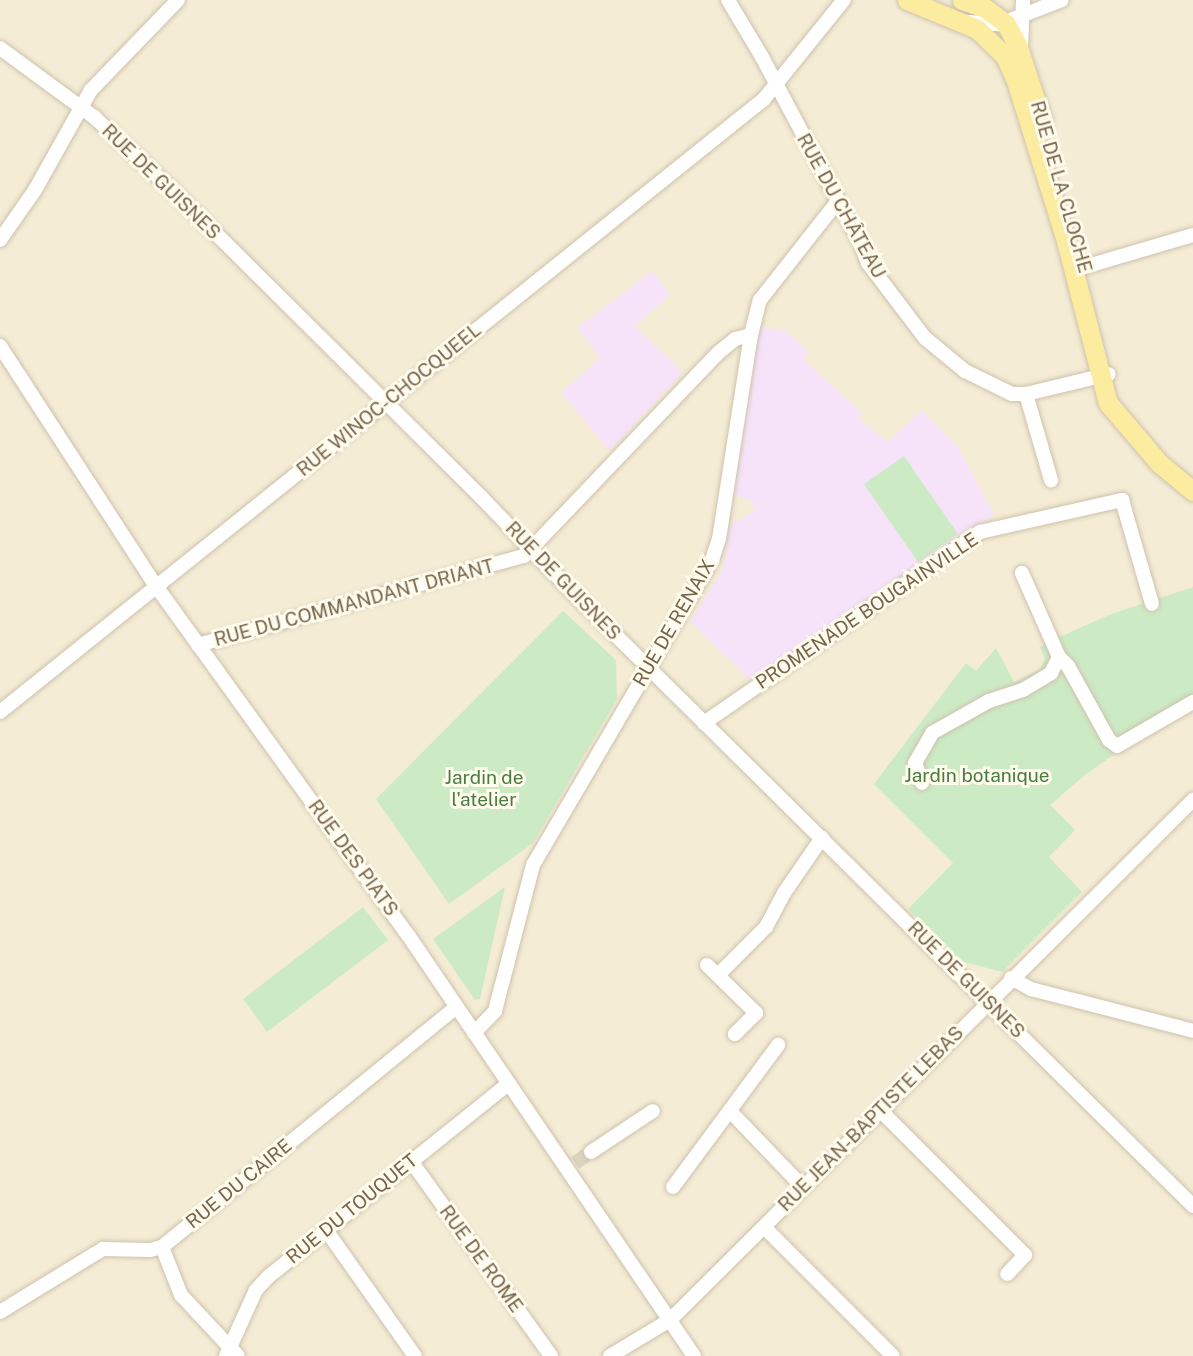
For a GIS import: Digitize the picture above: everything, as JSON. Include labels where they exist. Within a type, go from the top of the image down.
[{"type":"main road","points":[[907,0],[960,20]]},
{"type":"main road","points":[[962,0],[1013,20]]},
{"type":"main road","name":"RUE DE LA CLOCHE","points":[[960,20],[977,29],[1000,49],[1015,78],[1080,268]]},
{"type":"main road","name":"RUE DE LA CLOCHE","points":[[1013,20],[1080,268],[1104,375],[1139,441],[1170,473],[1193,491]]},
{"type":"street","points":[[0,240],[35,190],[80,107],[108,70],[178,0]]},
{"type":"street","name":"RUE DU CHÂTEAU","points":[[729,0],[861,244],[868,263],[925,338],[977,379],[1003,391],[1026,394],[1104,375]]},
{"type":"street","name":"RUE WINOC-CHOCQUEEL","points":[[0,712],[758,104],[776,86],[844,0]]},
{"type":"street","points":[[1013,20],[1023,0]]},
{"type":"street","points":[[960,20],[991,25],[1013,20],[1062,0]]},
{"type":"street","name":"RUE DE GUISNES","points":[[0,48],[80,107],[169,187],[704,723],[1193,1206]]},
{"type":"street","name":"RUE DE RENAIX","points":[[474,1033],[495,1011],[533,865],[694,593],[716,548],[757,308],[765,291],[837,202]]},
{"type":"street","points":[[1080,268],[1193,235]]},
{"type":"street","name":"RUE DU COMMANDANT DRIANT","points":[[198,645],[512,561],[532,551],[718,354],[735,339],[751,335]]},
{"type":"street","name":"RUE DES PIATS","points":[[0,346],[156,586],[456,1007],[507,1085],[570,1166],[694,1356]]},
{"type":"street","points":[[1026,394],[1051,480]]},
{"type":"street","name":"PROMENADE BOUGAINVILLE","points":[[704,723],[980,532],[1122,500],[1152,604]]},
{"type":"street","points":[[1022,573],[1059,657],[1083,690],[1109,740],[1117,746],[1193,702]]},
{"type":"street","points":[[922,783],[915,763],[932,733],[989,701],[1023,690],[1051,673],[1059,657]]},
{"type":"street","name":"RUE JEAN-BAPTISTE LEBAS","points":[[610,1356],[670,1320],[1193,800]]},
{"type":"street","points":[[735,1034],[756,1013],[712,970],[766,927],[790,884],[822,838]]},
{"type":"street","points":[[1011,978],[1031,989],[1193,1031]]},
{"type":"street","name":"RUE DU CAIRE","points":[[162,1247],[456,1007]]},
{"type":"street","points":[[673,1187],[778,1045]]},
{"type":"street","name":"RUE DU TOUQUET","points":[[231,1353],[261,1284],[507,1085]]},
{"type":"street","points":[[880,1110],[1025,1255],[1007,1274]]},
{"type":"street","points":[[591,1152],[653,1111]]},
{"type":"street","points":[[730,1111],[803,1186]]},
{"type":"street","name":"RUE DE ROME","points":[[411,1161],[551,1356]]},
{"type":"street","points":[[764,1227],[893,1356]]},
{"type":"street","points":[[326,1230],[415,1356]]},
{"type":"street","points":[[0,1312],[103,1249],[150,1250],[162,1247],[181,1295],[231,1353]]},
{"type":"shaded area","points":[[0,0],[1193,0],[1193,1356],[0,1356]]},
{"type":"shaded area","points":[[652,271],[670,294],[635,326],[683,372],[610,451],[561,393],[600,358],[577,328]]},
{"type":"shaded area","points":[[758,327],[786,331],[809,352],[803,359],[862,413],[858,418],[888,442],[922,410],[960,450],[994,515],[751,681],[690,621],[723,569],[730,525],[756,510],[750,500],[732,494]]},
{"type":"green space","points":[[904,456],[958,534],[918,562],[864,484]]},
{"type":"green space","name":"Jardin botanique","points":[[1193,587],[1193,698],[1085,775],[1050,805],[1075,830],[1049,857],[1082,892],[1002,972],[961,961],[908,909],[953,863],[874,784],[966,663],[976,671],[996,648],[1014,682],[1039,670],[1045,659],[1040,647],[1046,643],[1111,614]]},
{"type":"green space","name":"Jardin de l'atelier","points":[[563,611],[616,660],[617,699],[533,843],[449,904],[376,799]]},
{"type":"green space","points":[[505,887],[480,999],[475,1000],[433,939]]},
{"type":"green space","points":[[363,907],[388,940],[267,1032],[243,999]]},
{"type":"tunnel","points":[[575,1163],[591,1152]]}]
